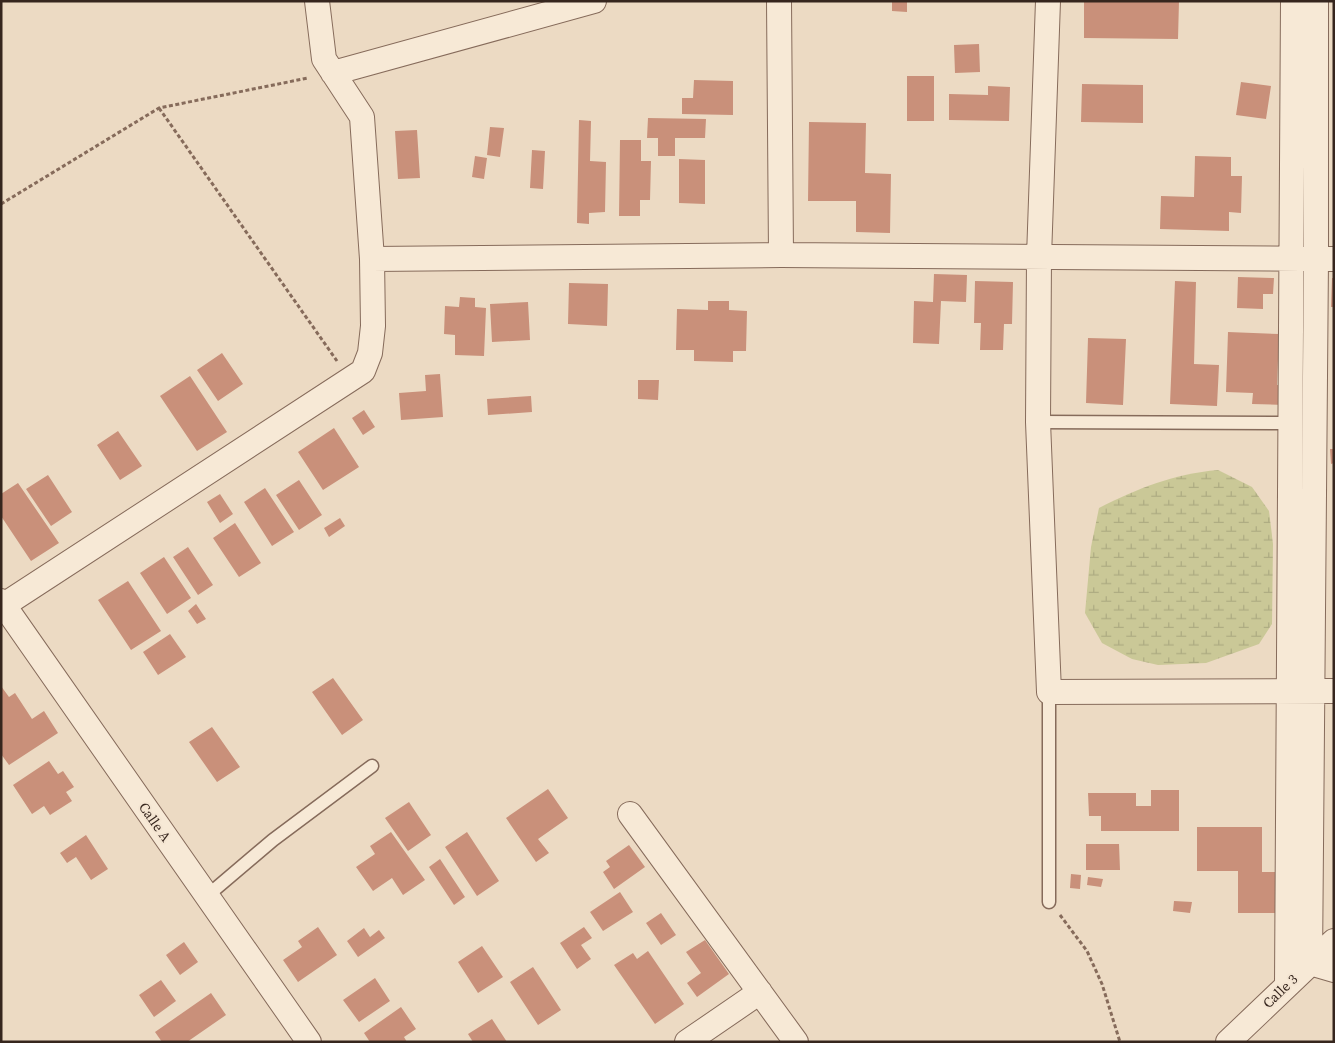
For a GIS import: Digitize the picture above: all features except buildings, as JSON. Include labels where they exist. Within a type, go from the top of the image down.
[{"type":"street","points":[[3,603],[363,371],[370,353],[373,326],[372,258],[362,117],[324,60],[317,1]]},
{"type":"street","points":[[333,73],[594,1]]},
{"type":"street","points":[[779,1],[781,255]]},
{"type":"street","points":[[1048,1],[1039,257],[1038,422],[1049,692],[1323,692]]},
{"type":"street","points":[[1288,984],[1293,1]]},
{"type":"street","points":[[1316,1],[1325,259],[1323,692],[1310,963],[1334,970]]},
{"type":"street","points":[[372,258],[781,255],[1325,259]]},
{"type":"street","name":"Calle A","points":[[3,603],[309,1042]]},
{"type":"street","points":[[630,814],[796,1042]]},
{"type":"street","name":"Calle 3","points":[[1228,1042],[1334,941]]},
{"type":"street","points":[[687,1042],[760,992]]},
{"type":"lane","points":[[1038,422],[1290,422]]},
{"type":"lane","points":[[1049,692],[1049,902]]},
{"type":"lane","points":[[207,896],[273,840],[372,766]]},
{"type":"path","points":[[1,204],[159,108],[333,73]]},
{"type":"path","points":[[159,108],[349,379]]},
{"type":"path","points":[[1049,902],[1087,951],[1102,984],[1120,1042]]},
{"type":"green space","points":[[1218,470],[1252,487],[1269,511],[1273,544],[1272,624],[1259,644],[1206,663],[1158,665],[1132,659],[1102,643],[1085,613],[1091,547],[1099,508],[1157,483],[1186,475]]}]
